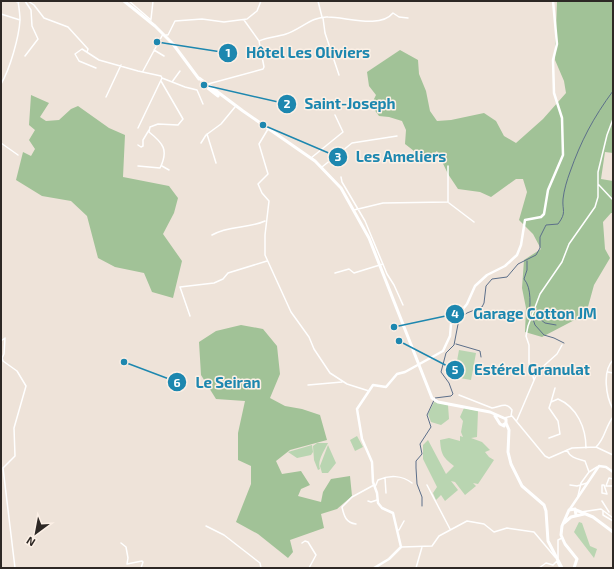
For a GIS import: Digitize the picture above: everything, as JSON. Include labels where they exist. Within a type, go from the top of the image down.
[{"type":"main road","points":[[124,1],[151,21],[165,35],[210,90],[236,106]]},
{"type":"main road","points":[[199,78],[206,85],[311,158],[322,167],[341,188],[356,209],[381,265],[417,365],[434,400],[487,411],[503,421],[509,434],[508,452],[511,464],[522,486],[544,505],[546,511],[547,535],[555,557],[561,568]]},
{"type":"main road","points":[[574,568],[577,562],[576,556],[565,544],[562,538],[562,526],[570,509],[589,515],[613,532]]},
{"type":"main road","points":[[576,510],[576,515]]},
{"type":"main road","points":[[568,513],[571,517]]},
{"type":"main road","points":[[562,526],[571,517],[576,515],[589,515]]},
{"type":"street","points":[[1,84],[7,69],[20,20],[18,1]]},
{"type":"street","points":[[27,1],[34,5],[44,18],[68,27],[88,49],[87,52]]},
{"type":"street","points":[[25,56],[38,40],[32,26],[31,10],[27,1]]},
{"type":"street","points":[[128,1],[151,21]]},
{"type":"street","points":[[151,21],[153,1]]},
{"type":"street","points":[[143,71],[154,50],[175,21],[202,19],[224,22],[244,19],[252,16],[257,11],[261,1]]},
{"type":"street","points":[[318,1],[325,32],[339,75]]},
{"type":"street","points":[[401,547],[396,531],[393,513],[382,508],[378,500],[372,462],[363,443],[356,412],[374,385],[381,388],[386,387],[397,374],[417,365],[444,349],[450,336],[451,324],[466,304],[478,284],[497,269],[506,266],[517,255],[521,246],[525,220],[541,217],[545,212],[548,190],[563,155],[562,118],[554,93],[553,60],[557,44],[553,1]]},
{"type":"street","points":[[259,41],[286,34],[322,17],[370,21],[387,18],[393,13],[399,17],[408,18]]},
{"type":"street","points":[[1,14],[20,20]]},
{"type":"street","points":[[202,82],[206,85],[264,67],[259,41],[244,19]]},
{"type":"street","points":[[96,68],[79,61],[74,55],[82,49],[99,60],[161,76],[162,78],[172,82],[197,90],[203,104]]},
{"type":"street","points":[[154,50],[164,56]]},
{"type":"street","points":[[106,97],[121,65]]},
{"type":"street","points":[[172,82],[180,71]]},
{"type":"street","points":[[138,128],[162,78]]},
{"type":"street","points":[[138,145],[141,147],[143,146],[143,140],[150,127],[156,124],[178,125],[183,119],[161,81]]},
{"type":"street","points":[[201,143],[207,134],[221,124],[236,106]]},
{"type":"street","points":[[311,158],[343,132],[335,114]]},
{"type":"street","points":[[534,380],[530,370],[528,341],[526,336],[540,294],[562,262],[569,244],[595,208],[598,197],[598,172],[604,144],[613,119]]},
{"type":"street","points":[[268,129],[259,144],[268,174],[258,184],[262,193],[268,199],[264,246],[267,261],[291,312],[309,337],[314,349],[330,373],[344,382],[369,391]]},
{"type":"street","points":[[149,130],[166,151],[161,166]]},
{"type":"street","points":[[207,134],[216,163]]},
{"type":"street","points":[[322,167],[352,144],[397,136]]},
{"type":"street","points":[[1,142],[18,155]]},
{"type":"street","points":[[138,166],[158,168],[161,166],[169,170]]},
{"type":"street","points":[[448,166],[448,202]]},
{"type":"street","points":[[341,178],[356,209],[383,203],[448,202],[474,222]]},
{"type":"street","points":[[598,184],[613,200]]},
{"type":"street","points":[[212,235],[222,230],[248,228],[266,221]]},
{"type":"street","points":[[190,316],[180,287],[214,283],[223,279],[228,272],[267,261]]},
{"type":"street","points":[[335,273],[349,269],[354,273],[381,265],[403,305]]},
{"type":"street","points":[[1,341],[5,338],[4,354],[2,358],[3,361],[18,371],[26,386],[14,428],[15,456],[3,468],[15,568]]},
{"type":"street","points":[[517,420],[538,371],[557,354],[562,345]]},
{"type":"street","points":[[613,360],[610,364],[606,377],[608,400],[613,409]]},
{"type":"street","points":[[608,372],[613,373]]},
{"type":"street","points":[[308,385],[344,382]]},
{"type":"street","points":[[549,438],[560,434],[556,416],[549,408],[555,388]]},
{"type":"street","points":[[459,395],[492,408],[502,404],[508,406],[512,410],[510,417],[503,421]]},
{"type":"street","points":[[551,402],[558,399],[573,410],[584,432],[586,448]]},
{"type":"street","points":[[510,417],[517,420],[547,457],[551,458],[568,450],[586,448],[596,448],[613,455]]},
{"type":"street","points":[[596,448],[603,440],[613,417]]},
{"type":"street","points":[[568,450],[569,453],[576,459],[585,461],[589,472]]},
{"type":"street","points":[[570,509],[599,466]]},
{"type":"street","points":[[576,510],[577,498],[581,483],[589,472],[599,466],[613,472]]},
{"type":"street","points":[[608,469],[613,468]]},
{"type":"street","points":[[356,524],[349,523],[342,507],[352,497],[375,486],[376,482],[385,478],[402,477],[412,483]]},
{"type":"street","points":[[385,478],[386,493]]},
{"type":"street","points":[[613,479],[609,478],[606,486],[613,486]]},
{"type":"street","points":[[570,485],[577,486],[581,483],[587,483]]},
{"type":"street","points":[[427,484],[450,529]]},
{"type":"street","points":[[602,485],[606,488],[606,494],[602,493],[602,485]]},
{"type":"street","points":[[368,500],[371,502],[378,500]]},
{"type":"street","points":[[602,501],[610,512]]},
{"type":"street","points":[[602,510],[603,515],[613,521]]},
{"type":"street","points":[[581,512],[602,510],[613,518]]},
{"type":"street","points":[[396,531],[399,530],[404,521]]},
{"type":"street","points":[[374,568],[389,559],[401,547],[422,547],[434,545],[439,536],[467,521],[484,524],[494,532],[507,528],[534,532],[555,557]]},
{"type":"street","points":[[206,526],[229,539],[260,563],[261,568]]},
{"type":"street","points":[[539,568],[546,563],[554,565],[557,561],[558,540],[562,538]]},
{"type":"street","points":[[302,543],[304,541],[308,542],[316,555],[309,568]]},
{"type":"street","points":[[120,543],[126,547],[128,553],[127,564],[142,561],[141,568]]},
{"type":"street","points":[[416,568],[422,547]]},
{"type":"green space","points":[[557,1],[613,1],[613,153],[605,152],[601,179],[613,181],[613,213],[611,213],[603,222],[605,249],[610,258],[594,285],[586,314],[542,337],[525,332],[526,308],[522,288],[524,260],[541,249],[533,234],[519,220],[527,192],[523,179],[516,179],[491,197],[480,192],[458,189],[448,174],[437,151],[431,156],[423,158],[405,144],[406,130],[402,121],[379,116],[371,105],[376,95],[369,86],[367,72],[400,50],[418,60],[419,74],[426,91],[430,111],[437,121],[451,120],[484,113],[496,121],[504,136],[516,143],[543,119],[566,93],[564,81],[555,60]]},
{"type":"green space","points":[[31,95],[49,103],[40,117],[46,121],[59,120],[71,109],[78,106],[109,128],[125,135],[123,177],[169,186],[178,198],[174,213],[163,234],[182,261],[173,298],[152,292],[144,273],[115,267],[98,258],[87,216],[71,201],[42,196],[16,180],[23,152],[31,156],[35,149],[29,140],[35,130],[29,125]]},
{"type":"green space","points":[[241,325],[263,329],[277,346],[280,374],[270,398],[285,406],[302,409],[320,415],[327,440],[290,450],[276,461],[282,474],[301,471],[310,485],[301,489],[298,496],[321,502],[323,492],[331,479],[350,476],[352,496],[337,509],[321,514],[324,528],[290,540],[293,552],[288,558],[258,534],[236,522],[251,484],[251,466],[238,460],[238,433],[245,401],[216,399],[201,375],[199,342],[216,331]]},
{"type":"green space","points":[[459,350],[476,353],[471,380],[454,377]]},
{"type":"green space","points":[[434,402],[448,405],[449,419],[441,425],[431,422],[428,414]]},
{"type":"green space","points":[[464,408],[478,411],[477,437],[471,438],[482,442],[490,450],[485,452],[494,460],[478,484],[473,483],[476,486],[465,495],[455,482],[451,481],[458,490],[445,501],[441,495],[436,500],[433,493],[437,487],[423,459],[423,445],[428,440],[446,474],[454,466],[443,454],[440,440],[449,438],[460,441],[460,436],[463,437],[461,432],[463,421],[460,417]]},
{"type":"green space","points":[[357,436],[363,447],[355,451],[350,440]]},
{"type":"green space","points":[[317,443],[328,443],[321,456],[319,463],[320,469],[318,470],[314,460],[313,446]]},
{"type":"green space","points":[[312,445],[313,452],[311,455],[297,458],[288,452]]},
{"type":"green space","points":[[328,445],[336,463],[328,473],[322,473],[320,466]]},
{"type":"green space","points":[[579,522],[582,523],[590,546],[597,549],[594,558],[574,532]]},
{"type":"waterway","points":[[422,506],[422,497],[417,484],[416,461],[422,454],[420,444],[431,427],[427,415],[435,398],[451,396],[453,394],[449,383],[441,372],[446,353],[454,345],[459,319],[467,313],[482,307],[484,303],[486,286],[492,279],[507,277],[518,264],[536,255],[540,248],[540,237],[546,225],[558,224],[561,220],[563,214],[565,189],[574,161],[583,140],[599,111],[613,91]]},
{"type":"waterway","points":[[527,261],[527,270],[524,279],[527,283],[529,292],[529,318],[533,319],[536,316],[545,323],[556,325]]},
{"type":"waterway","points":[[533,319],[535,325],[544,335],[564,343]]},
{"type":"waterway","points":[[456,344],[480,351],[481,357]]},
{"type":"place","name":"Hôtel Les Oliviers","points":[[157,42]]},
{"type":"place","name":"Saint-Joseph","points":[[204,85]]},
{"type":"place","name":"Les Ameliers","points":[[263,125]]},
{"type":"place","name":"Garage Cotton JM","points":[[394,327]]},
{"type":"place","name":"Estérel Granulat","points":[[399,341]]},
{"type":"place","name":"Le Seiran","points":[[124,362]]}]
